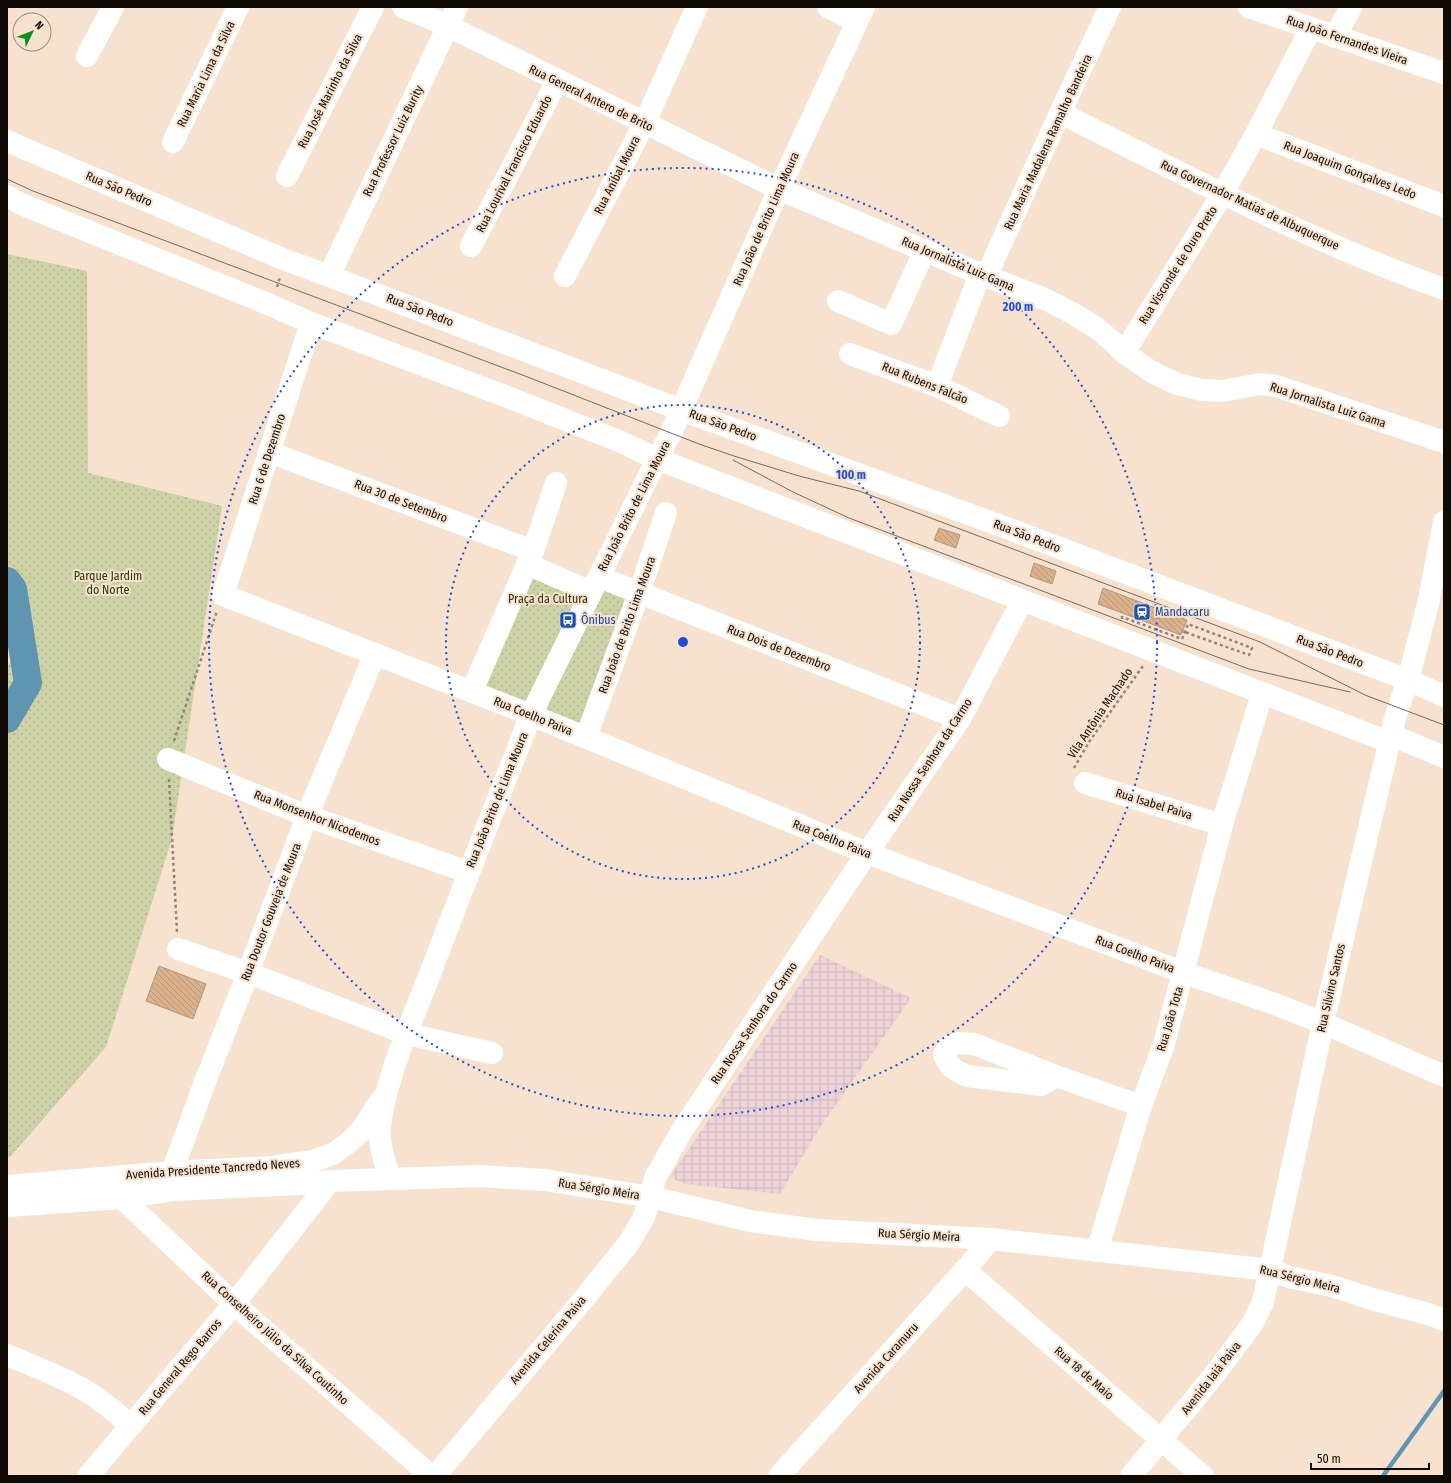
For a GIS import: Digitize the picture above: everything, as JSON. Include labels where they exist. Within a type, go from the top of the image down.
[{"type":"street","points":[[87,56],[114,7]]},
{"type":"street","name":"Rua Maria Lima da Silva","points":[[173,142],[238,7]]},
{"type":"street","name":"Rua José Marinho da Silva","points":[[287,176],[373,7]]},
{"type":"street","name":"Rua General Antero de Brito","points":[[403,7],[448,26],[644,124],[779,189]]},
{"type":"street","name":"Rua Professor Luiz Burity","points":[[329,276],[457,7]]},
{"type":"street","name":"Rua Aníbal Moura","points":[[565,276],[644,124],[697,7]]},
{"type":"street","points":[[828,7],[860,14]]},
{"type":"street","name":"Rua Maria Madalena Ramalho Bandeira","points":[[938,386],[983,275],[1110,7]]},
{"type":"street","name":"Rua João Fernandes Vieira","points":[[1249,7],[1444,73]]},
{"type":"street","points":[[1335,37],[1351,7]]},
{"type":"street","name":"Rua João de Brito Lima Moura","points":[[671,433],[779,189],[860,14]]},
{"type":"street","name":"Rua Visconde de Ouro Preto","points":[[1124,353],[1223,193],[1256,134],[1311,28]]},
{"type":"street","name":"Rua Lourival Francisco Eduardo","points":[[471,246],[557,81]]},
{"type":"street","name":"Rua Governador Matias de Albuquerque","points":[[1060,113],[1223,193],[1361,258],[1444,290]]},
{"type":"street","name":"Rua Joaquim Gonçalves Ledo","points":[[1256,134],[1444,206]]},
{"type":"street","name":"Rua São Pedro","points":[[7,141],[283,259],[681,410],[996,524],[1408,680],[1444,696]]},
{"type":"street","name":"Rua Jornalista Luiz Gama","points":[[779,189],[983,275],[1045,299],[1095,327],[1124,353],[1152,372],[1178,384],[1202,390],[1222,391],[1260,384],[1273,385],[1444,442]]},
{"type":"street","points":[[7,196],[21,204],[268,304],[311,323],[505,396],[619,441],[657,459],[1262,694],[1444,757]]},
{"type":"street","points":[[838,301],[891,324],[925,250]]},
{"type":"street","name":"Rua 6 de Dezembro","points":[[223,595],[311,323]]},
{"type":"street","name":"Rua Rubens Falcão","points":[[850,354],[938,386],[999,416]]},
{"type":"street","name":"Rua João Brito de Lima Moura","points":[[387,1090],[468,872],[531,714],[671,433]]},
{"type":"street","name":"Rua 30 de Setembro","points":[[270,452],[595,584]]},
{"type":"street","points":[[472,691],[530,558],[556,483]]},
{"type":"street","name":"Rua João de Brito Lima Moura","points":[[586,737],[639,593],[666,513]]},
{"type":"street","name":"Rua Silvino Santos","points":[[1271,1270],[1323,1023],[1390,738],[1398,708],[1408,680],[1428,604],[1444,522]]},
{"type":"street","name":"Rua Dois de Dezembro","points":[[595,584],[639,593],[960,719]]},
{"type":"street","name":"Rua Coelho Paiva","points":[[223,595],[531,714],[867,853],[1182,972],[1275,1004],[1323,1023],[1444,1076]]},
{"type":"street","name":"Rua Nossa Senhora da Carmo","points":[[867,853],[960,719],[1022,601]]},
{"type":"street","name":"Rua Doutor Gouveia de Moura","points":[[172,1172],[307,816],[374,654]]},
{"type":"street","name":"Rua João Tota","points":[[1097,1251],[1141,1106],[1164,1044],[1222,825],[1262,694]]},
{"type":"street","name":"Rua Monsenhor Nicodemos","points":[[168,759],[307,816],[468,872]]},
{"type":"street","name":"Rua Isabel Paiva","points":[[1085,783],[1222,825]]},
{"type":"street","name":"Rua Nossa Senhora do Carmo","points":[[651,1198],[655,1178],[681,1132],[867,853]]},
{"type":"street","points":[[178,949],[248,973],[407,1034],[492,1053]]},
{"type":"street","points":[[1056,1076],[1141,1106]]},
{"type":"street","points":[[387,1090],[380,1126],[380,1141],[390,1179]]},
{"type":"street","name":"Avenida Presidente Tancredo Neves","points":[[7,1186],[172,1172],[272,1167],[313,1161],[332,1154],[348,1143],[360,1132],[387,1090]]},
{"type":"street","name":"Rua Sérgio Meira","points":[[390,1179],[479,1176],[546,1180],[651,1198],[750,1221],[817,1230],[991,1239],[1271,1270],[1289,1277],[1332,1286],[1444,1320]]},
{"type":"street","name":"Avenida Presidente Tancredo Neves","points":[[7,1206],[122,1198],[174,1190],[390,1179]]},
{"type":"street","name":"Rua General Rego Barros","points":[[88,1476],[234,1304],[330,1181]]},
{"type":"street","name":"Rua Conselheiro Júlio da Silva Coutinho","points":[[122,1198],[234,1304],[431,1476]]},
{"type":"street","name":"Avenida Celerina Paiva","points":[[435,1476],[629,1243],[643,1219],[651,1198]]},
{"type":"street","name":"Avenida Caramuru","points":[[779,1476],[965,1270],[991,1239]]},
{"type":"street","name":"Rua 18 de Maio","points":[[965,1270],[1203,1476]]},
{"type":"street","name":"Avenida Iaiá Paiva","points":[[1131,1476],[1211,1379],[1253,1323],[1263,1302],[1271,1270]]},
{"type":"street","points":[[7,1355],[71,1384],[93,1396],[114,1410],[130,1426]]},
{"type":"path","points":[[268,304],[279,284],[283,259]]},
{"type":"path","points":[[1120,625],[1122,617],[1182,639],[1185,631],[1188,624],[1252,648],[1249,655],[1190,633],[1182,631]]},
{"type":"path","name":"Vila Antônia Machado","points":[[1085,783],[1078,779],[1074,774],[1074,768],[1101,725],[1153,651]]},
{"type":"shaded area","points":[[820,955],[911,998],[819,1129],[780,1194],[685,1184],[670,1177]]},
{"type":"green space","name":"Parque Jardim do Norte","points":[[7,254],[87,271],[88,473],[222,506],[172,839],[106,1047],[10,1157],[7,1156],[7,668],[21,641],[7,612]]},
{"type":"green space","name":"Praça da Cultura","points":[[535,564],[584,585],[527,705],[483,689]]},
{"type":"green space","name":"Praça da Cultura","points":[[600,585],[633,600],[583,731],[543,711]]},
{"type":"building","points":[[939,528],[960,535],[956,548],[934,540]]},
{"type":"building","points":[[1034,563],[1056,571],[1052,584],[1030,576]]},
{"type":"building","name":"Mandacaru","points":[[1103,588],[1187,620],[1181,635],[1098,604]]},
{"type":"building","points":[[159,966],[206,984],[193,1019],[146,1001]]},
{"type":"waterway","points":[[7,581],[13,589],[28,683],[7,719]]},
{"type":"waterway","points":[[1383,1476],[1444,1391]]},
{"type":"tram line","points":[[7,179],[33,191],[525,376],[699,444],[799,476],[859,491],[1260,642],[1365,695],[1444,725]]},
{"type":"tram line","points":[[733,460],[793,492],[849,518],[1249,669],[1350,692]]},
{"type":"place","name":"Mandacaru","points":[[1142,612]]},
{"type":"place","name":"Ônibus","points":[[568,620]]}]
